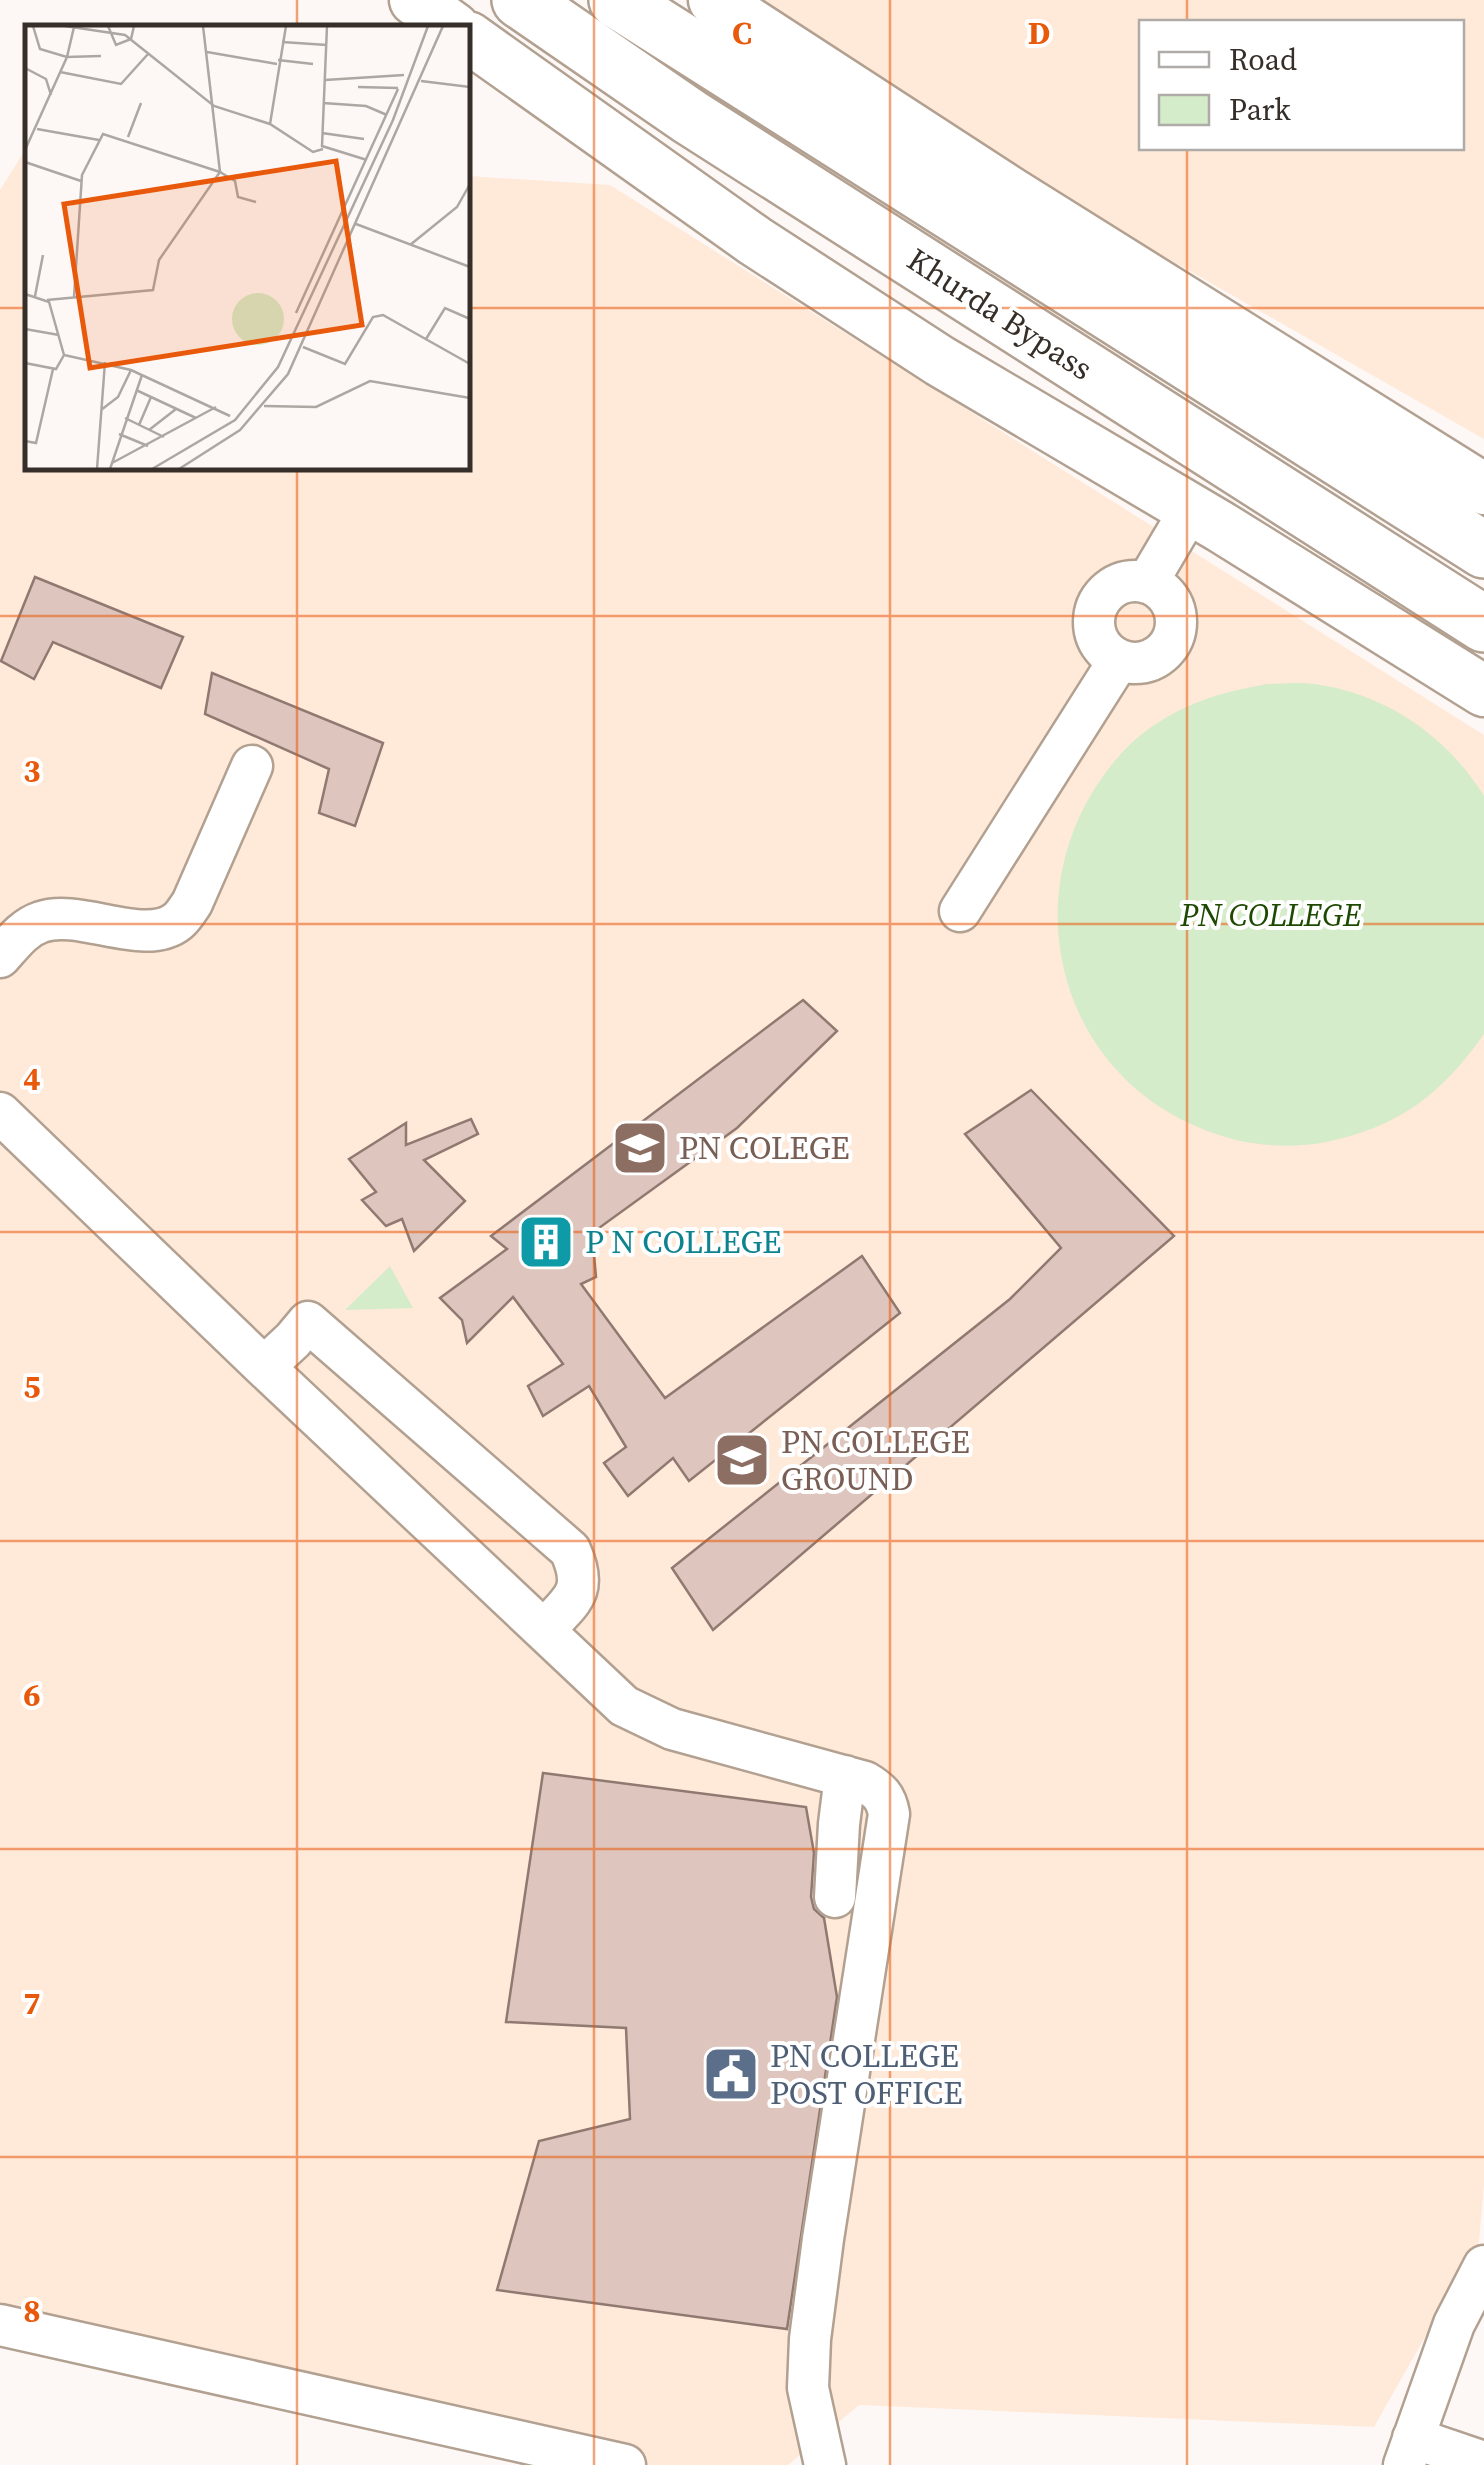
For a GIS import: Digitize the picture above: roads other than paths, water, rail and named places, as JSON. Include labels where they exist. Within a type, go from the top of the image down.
[{"type":"highway","name":"Khurda Bypass","points":[[520,0],[690,118],[1484,624]]},
{"type":"highway","name":"Khurda Bypass","points":[[616,0],[1484,550]]},
{"type":"main road","points":[[415,0],[450,25]]},
{"type":"main road","points":[[714,0],[1010,193],[1484,489]]},
{"type":"main road","points":[[470,38],[770,251],[940,361],[1222,527],[1484,690]]},
{"type":"street","points":[[1148,583],[1190,510]]},
{"type":"street","points":[[1134,581],[1148,583],[1169,600],[1176,625],[1173,638],[1156,658],[1131,664],[1118,660],[1099,643],[1094,616],[1108,591],[1134,581]]},
{"type":"street","points":[[960,912],[1118,660]]},
{"type":"street","points":[[0,957],[24,930],[54,918],[147,931],[164,929],[179,920],[192,903],[252,766]]},
{"type":"street","points":[[0,1113],[624,1706],[672,1729],[865,1782],[886,1800],[889,1814],[810,2339],[808,2388],[825,2465]]},
{"type":"street","points":[[264,1367],[308,1322],[570,1550],[580,1586],[544,1630]]},
{"type":"street","points":[[835,1898],[844,1776]]},
{"type":"street","points":[[1484,2266],[1469,2327],[1409,2452],[1484,2462]]},
{"type":"street","points":[[0,2325],[625,2465]]},
{"type":"place","name":"PN COLEGE","points":[[640,1148]]},
{"type":"place","name":"P N COLLEGE","points":[[546,1242]]},
{"type":"place","name":"PN COLLEGE GROUND","points":[[742,1460]]},
{"type":"place","name":"PN COLLEGE POST OFFICE","points":[[731,2074]]},
{"type":"park label","name":"PN COLLEGE","points":[[1271,915]]}]
